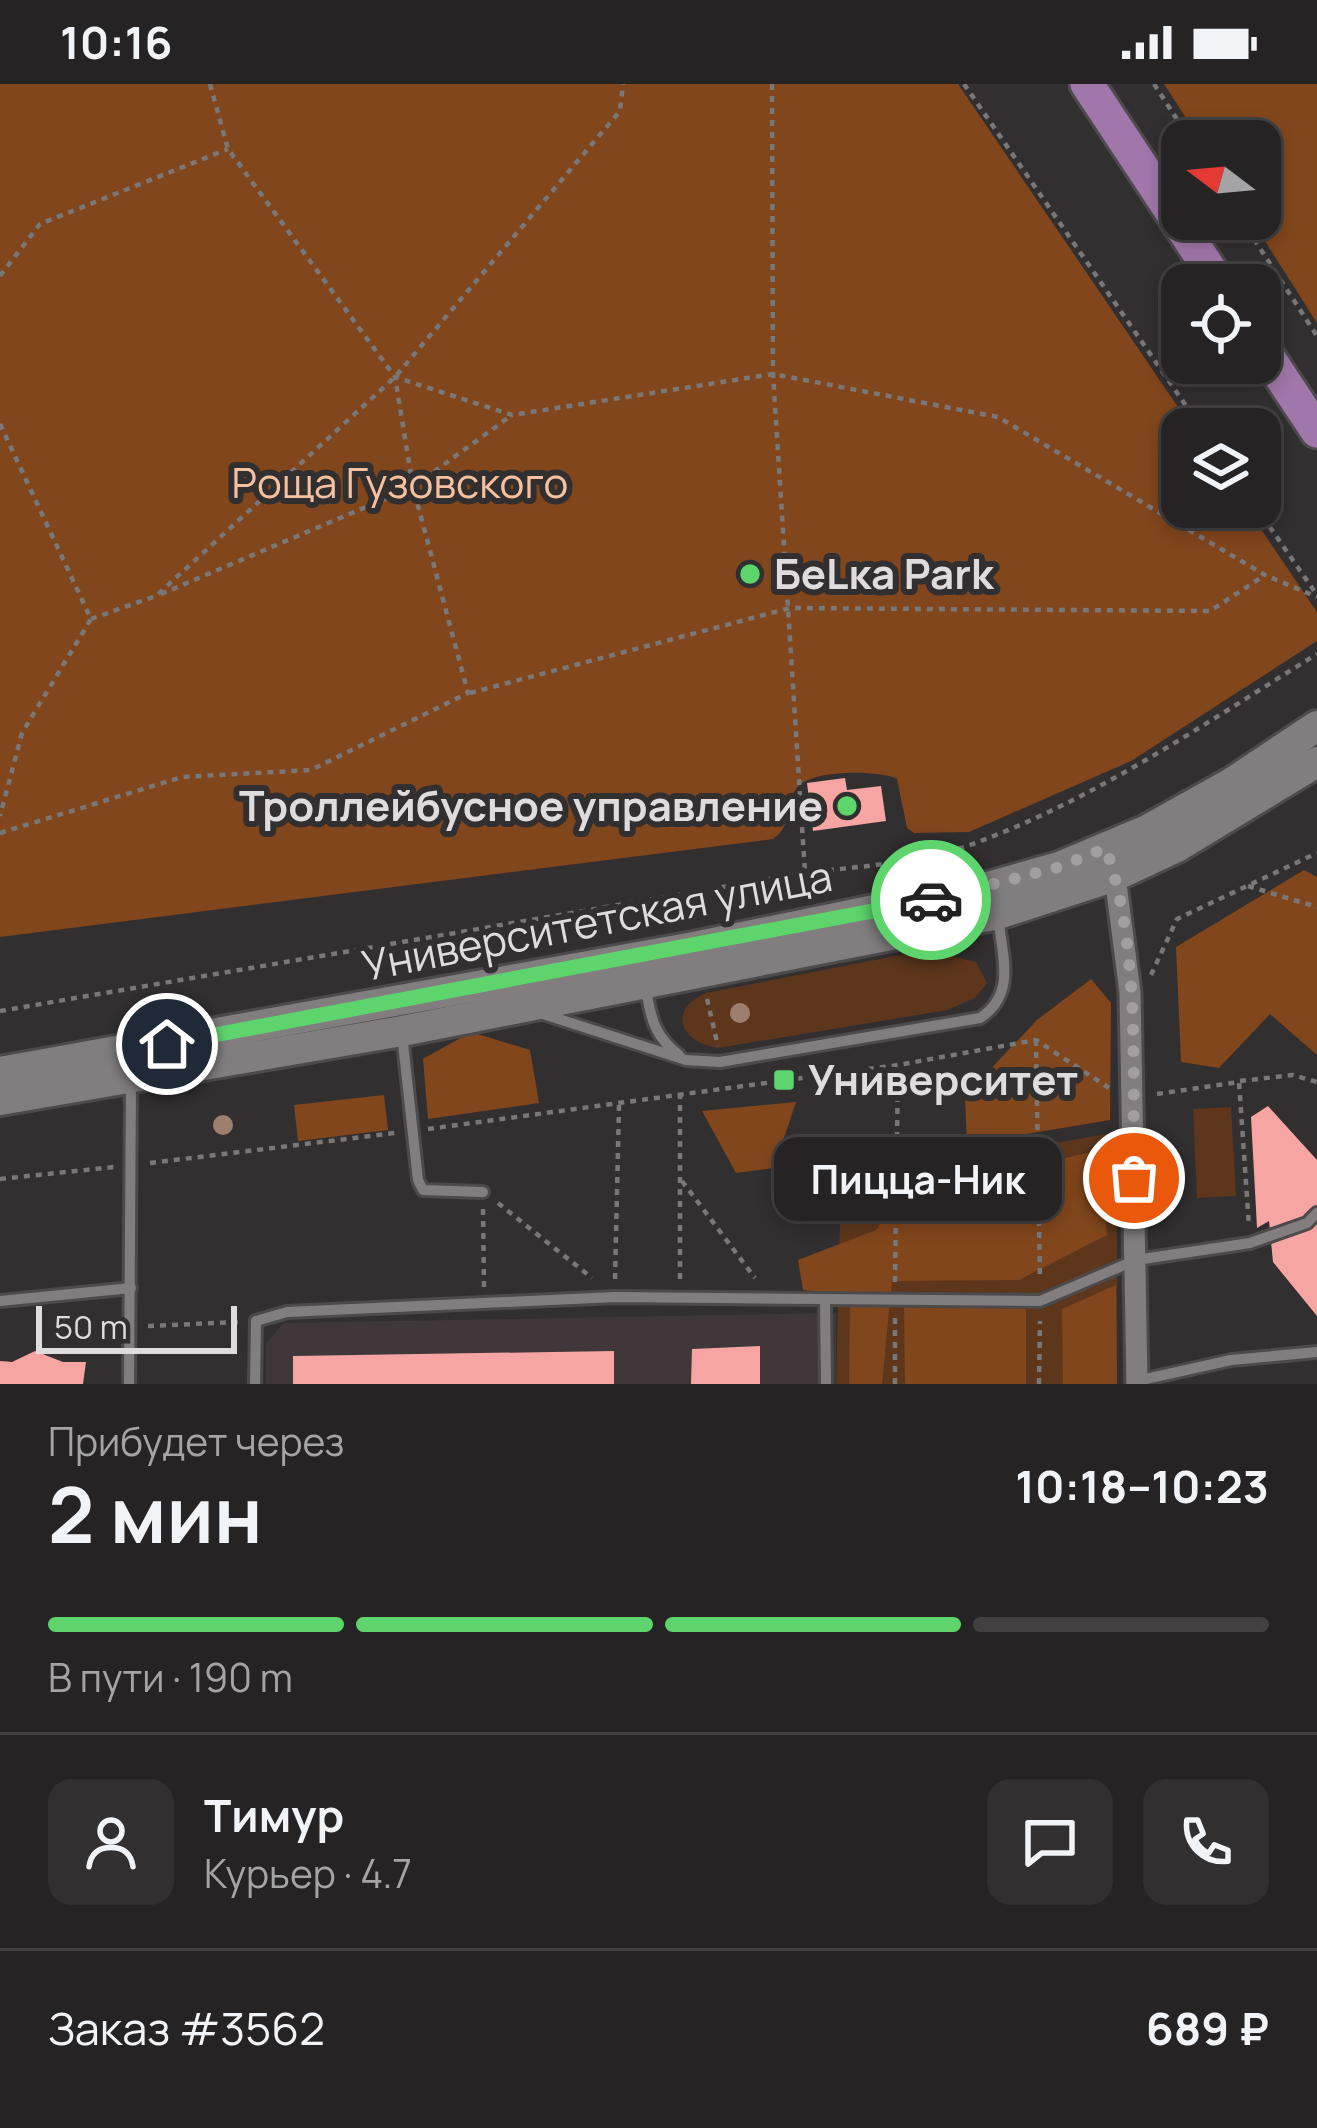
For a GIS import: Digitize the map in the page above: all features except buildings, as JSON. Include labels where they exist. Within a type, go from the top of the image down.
[{"type":"main road","points":[[1087,84],[1206,264]]},
{"type":"main road","points":[[1281,377],[1317,431]]},
{"type":"main road","name":"Университетская улица","points":[[1111,862],[1317,726]]},
{"type":"main road","name":"Университетская улица","points":[[0,1100],[129,1065],[642,971],[995,900],[1111,862],[1177,847],[1317,762]]},
{"type":"main road","name":"Университетская улица","points":[[399,1016],[520,1006],[642,971]]},
{"type":"main road","name":"Университетская улица","points":[[0,1072],[129,1065]]},
{"type":"street","points":[[1111,862],[1130,992],[1137,1383]]},
{"type":"lane","points":[[520,1006],[686,1060],[720,1062],[980,1018],[995,1008],[1003,994],[995,900]]},
{"type":"lane","points":[[642,971],[653,1028],[664,1044],[686,1060]]},
{"type":"lane","points":[[399,1016],[418,1180],[423,1190],[435,1193],[483,1192]]},
{"type":"lane","points":[[129,1065],[129,1384]]},
{"type":"lane","points":[[255,1384],[256,1322],[287,1312],[615,1297],[1040,1301],[1136,1260],[1250,1243],[1307,1223],[1317,1213]]},
{"type":"lane","points":[[0,1301],[130,1288]]},
{"type":"lane","points":[[825,1300],[826,1384]]},
{"type":"lane","points":[[1137,1383],[1231,1360],[1317,1352]]},
{"type":"path","points":[[210,84],[228,149],[395,377],[412,487],[468,693]]},
{"type":"path","points":[[156,596],[395,377],[620,111],[623,84]]},
{"type":"path","points":[[772,84],[773,374],[805,874]]},
{"type":"path","points":[[964,84],[1188,408]]},
{"type":"path","points":[[1154,84],[1177,120]]},
{"type":"path","points":[[0,276],[40,224],[228,149]]},
{"type":"path","points":[[1255,240],[1317,336]]},
{"type":"path","points":[[0,816],[22,733],[91,620],[412,487],[512,415],[773,374],[998,417],[1265,575],[1317,596]]},
{"type":"path","points":[[395,377],[512,415]]},
{"type":"path","points":[[0,424],[91,620]]},
{"type":"path","points":[[1270,528],[1317,596]]},
{"type":"path","points":[[0,833],[182,776],[311,770],[468,693],[790,608],[1210,611],[1265,575]]},
{"type":"path","points":[[0,1011],[893,862],[975,844],[1120,776],[1317,654]]},
{"type":"path","points":[[1177,919],[1317,853]]},
{"type":"path","points":[[1247,886],[1317,907]]},
{"type":"path","points":[[683,896],[690,928]]},
{"type":"path","points":[[706,993],[718,1048]]},
{"type":"path","points":[[1036,1040],[1039,1384]]},
{"type":"path","points":[[422,1130],[898,1066],[1036,1040],[1118,1094]]},
{"type":"path","points":[[895,1384],[898,1066]]},
{"type":"path","points":[[1148,1095],[1293,1075],[1317,1082]]},
{"type":"path","points":[[722,1079],[722,1088]]},
{"type":"path","points":[[1239,1082],[1250,1243]]},
{"type":"path","points":[[680,1094],[680,1298]]},
{"type":"path","points":[[615,1297],[619,1102]]},
{"type":"path","points":[[145,1164],[404,1132]]},
{"type":"path","points":[[0,1179],[121,1166]]},
{"type":"path","points":[[681,1179],[769,1297]]},
{"type":"path","points":[[483,1192],[615,1297]]},
{"type":"path","points":[[483,1192],[484,1305]]},
{"type":"path","points":[[130,1327],[256,1322]]},
{"type":"shaded area","points":[[911,953],[976,962],[987,983],[975,998],[947,1010],[718,1048],[695,1039],[683,1025],[686,1008],[706,993]]},
{"type":"shaded area","points":[[1231,1107],[1236,1196],[1197,1198],[1193,1109]]},
{"type":"shaded area","points":[[1117,1132],[1117,1384],[836,1384],[841,1182]]},
{"type":"shaded area","points":[[836,1313],[836,1384],[266,1384],[266,1343],[284,1323]]},
{"type":"green space","name":"Роща Гузовского","points":[[0,84],[958,84],[1179,408],[1161,408],[1161,528],[1260,528],[1317,612],[1317,641],[1131,761],[969,832],[914,833],[907,828],[897,779],[861,773],[829,775],[803,782],[796,789],[786,822],[773,839],[0,937]]},
{"type":"green space","points":[[1164,84],[1317,84],[1317,323],[1264,240],[1281,240],[1281,120],[1187,120]]},
{"type":"green space","points":[[1304,870],[1317,877],[1317,1055],[1270,1014],[1219,1068],[1181,1062],[1176,947]]},
{"type":"green space","points":[[1091,979],[1111,1003],[1110,1120],[967,1144],[965,1096],[1037,1020]]},
{"type":"green space","points":[[471,1032],[530,1050],[539,1103],[428,1119],[423,1059]]},
{"type":"green space","points":[[384,1095],[388,1130],[298,1141],[294,1105]]},
{"type":"green space","points":[[796,1102],[774,1168],[736,1173],[702,1111]]},
{"type":"green space","points":[[1099,1150],[1107,1235],[1019,1280],[892,1281],[882,1384],[849,1384],[850,1296],[803,1290],[798,1260],[876,1230],[895,1200]]},
{"type":"green space","points":[[1116,1285],[1117,1384],[1063,1384],[1062,1309]]},
{"type":"green space","points":[[904,1306],[1026,1309],[1026,1384],[905,1384]]},
{"type":"way so far","points":[[931,900],[1059,867],[1106,848],[1124,930],[1130,992],[1134,1178]]},
{"type":"place","name":"БeLка Park","points":[[750,574]]},
{"type":"place","name":"Троллейбусное управление","points":[[847,806]]},
{"type":"place","name":"Университет","points":[[784,1080]]},
{"type":"place","name":"Пицца-Ник","points":[[1134,1178]]},
{"type":"route","points":[[167,1044],[931,900]]}]
